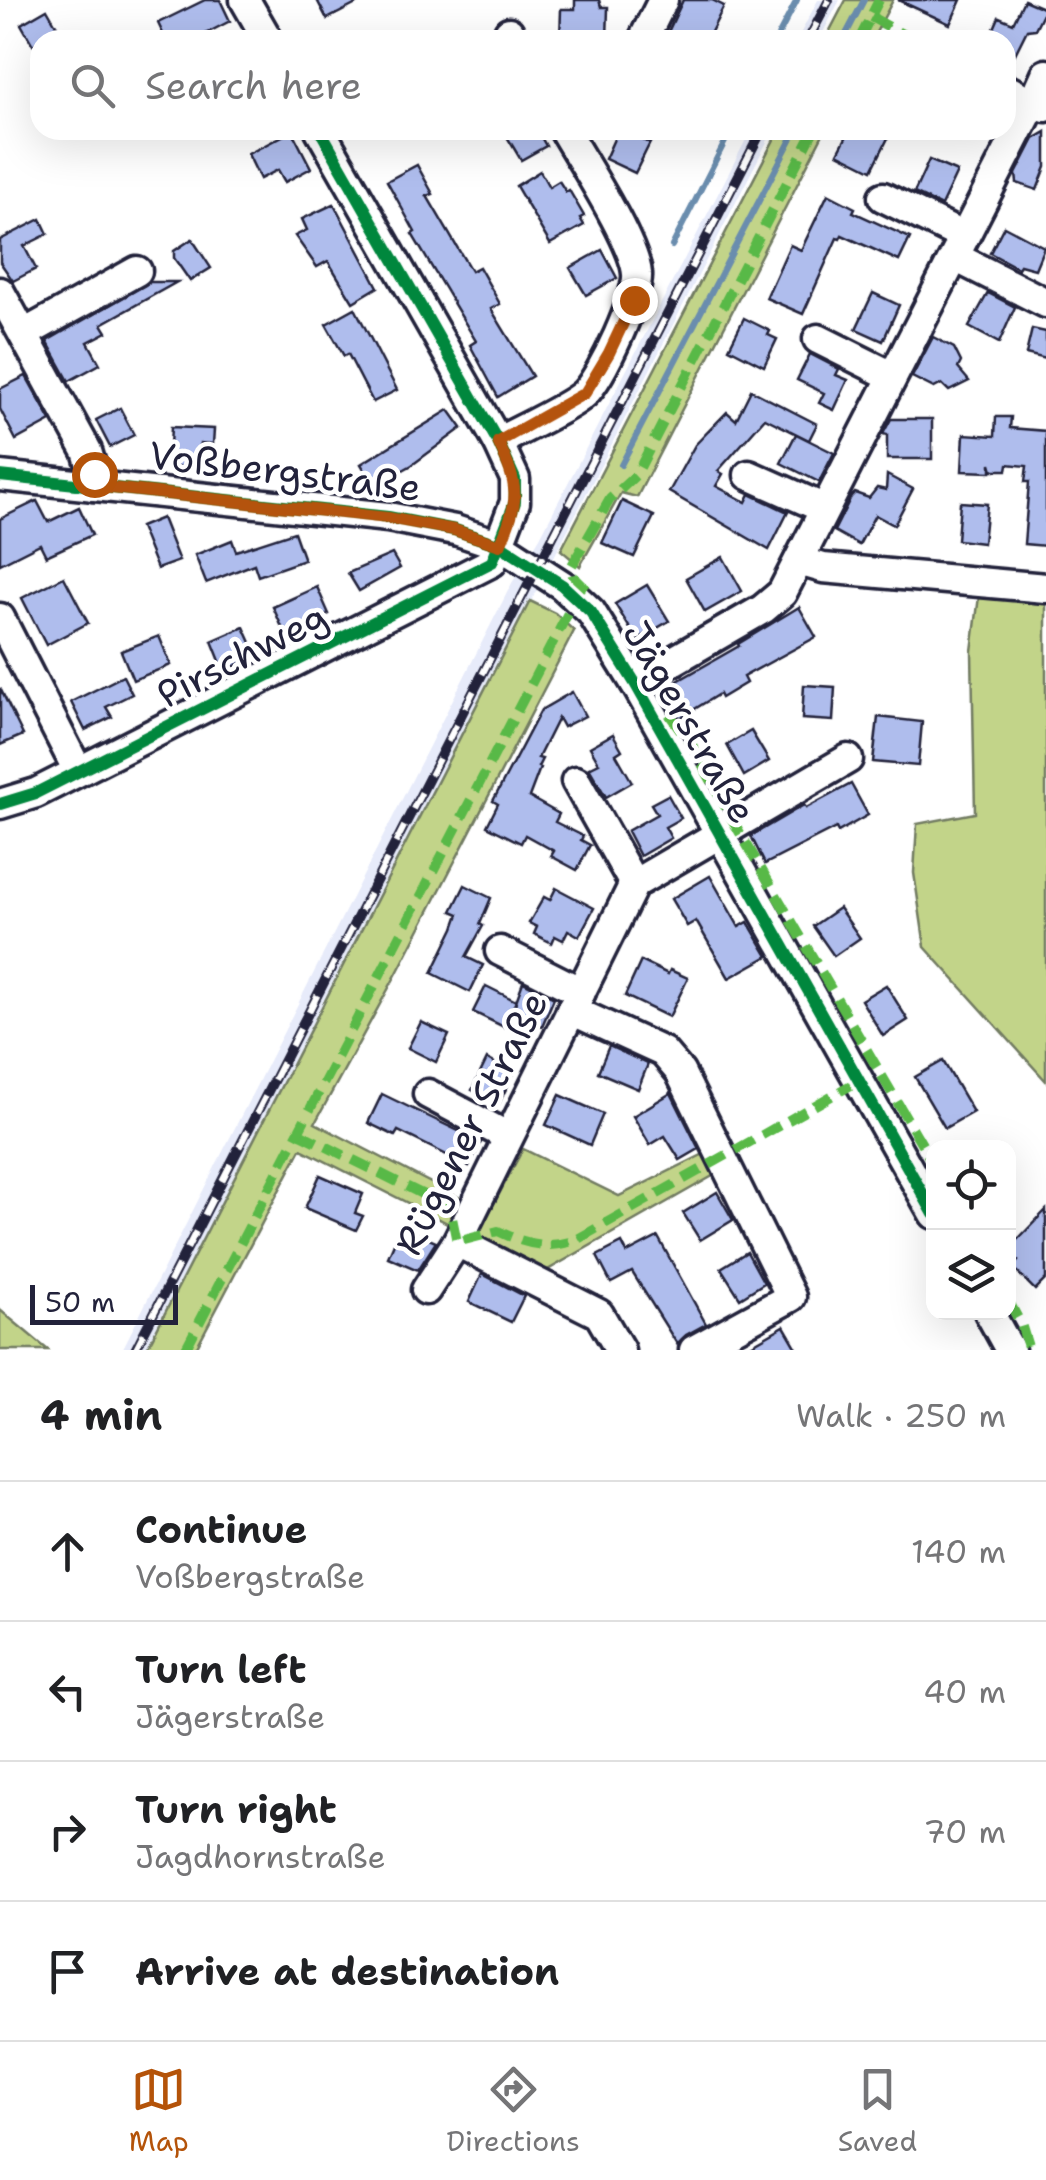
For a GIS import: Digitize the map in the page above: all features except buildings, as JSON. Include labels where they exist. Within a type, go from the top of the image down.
[{"type":"street","points":[[246,0],[262,30]]},
{"type":"street","points":[[649,30],[663,0]]},
{"type":"street","points":[[635,683],[764,608],[782,592],[959,247],[1039,105],[1046,74]]},
{"type":"street","points":[[1016,94],[1039,105]]},
{"type":"street","points":[[326,140],[498,442],[515,479],[515,502],[500,545]]},
{"type":"street","points":[[498,442],[585,393],[634,300],[638,274],[630,249],[570,140]]},
{"type":"street","points":[[883,197],[1046,304]]},
{"type":"street","points":[[24,334],[136,271]]},
{"type":"street","points":[[0,292],[87,450],[93,486]]},
{"type":"street","points":[[818,339],[892,376]]},
{"type":"street","points":[[749,475],[823,508]]},
{"type":"street","name":"Voßbergstraße","points":[[0,476],[388,518],[454,530],[500,545]]},
{"type":"street","name":"Jägerstraße","points":[[500,545],[537,567],[591,612],[722,835],[926,1200]]},
{"type":"street","name":"Pirschweg","points":[[0,804],[36,792],[492,562],[500,545]]},
{"type":"street","points":[[799,561],[823,568],[1046,588]]},
{"type":"street","points":[[0,618],[78,771]]},
{"type":"street","name":"Jägerstraße","points":[[722,835],[848,759]]},
{"type":"street","points":[[576,781],[634,884],[722,835]]},
{"type":"street","name":"Rügener Straße","points":[[426,1290],[457,1242],[634,884]]},
{"type":"street","name":"Rügener Straße","points":[[500,951],[576,1001]]},
{"type":"street","points":[[576,1001],[663,1052],[680,1072],[791,1298],[694,1350]]},
{"type":"street","points":[[428,1094],[507,1136]]},
{"type":"street","points":[[457,1242],[598,1314],[620,1350]]},
{"type":"street","points":[[993,1320],[1010,1350]]},
{"type":"shaded area","points":[[818,0],[840,0],[824,30],[802,30]]},
{"type":"shaded area","points":[[746,140],[768,140],[147,1350],[122,1350],[512,583],[540,537]]},
{"type":"green space","points":[[846,0],[893,0],[877,30],[830,30]]},
{"type":"green space","points":[[774,140],[820,140],[637,497],[621,493],[580,566],[561,550]]},
{"type":"green space","points":[[979,596],[1046,602],[1046,1081],[925,947],[914,873],[917,824],[975,813],[972,651]]},
{"type":"green space","points":[[530,601],[555,613],[574,631],[315,1123],[489,1213],[523,1149],[619,1196],[710,1151],[718,1173],[544,1272],[301,1149],[195,1350],[146,1350]]},
{"type":"green space","points":[[0,1310],[48,1350],[0,1350]]},
{"type":"waterway","points":[[781,30],[797,0]]},
{"type":"waterway","points":[[848,30],[864,0]]},
{"type":"waterway","points":[[672,246],[726,140]]},
{"type":"waterway","points":[[621,465],[791,140]]},
{"type":"railway","points":[[813,30],[829,0]]},
{"type":"railway","points":[[135,1350],[757,140]]},
{"type":"marked path","points":[[864,30],[879,0]]},
{"type":"marked path","points":[[871,17],[895,30]]},
{"type":"marked path","points":[[586,589],[573,576],[571,567],[610,499],[636,475],[809,140]]},
{"type":"marked path","points":[[185,1350],[568,613],[581,601]]},
{"type":"marked path","points":[[669,714],[693,747],[926,1151]]},
{"type":"marked path","points":[[299,1133],[450,1208],[457,1242],[498,1231],[527,1242],[555,1245],[576,1240],[858,1081]]},
{"type":"marked path","points":[[1016,1315],[1029,1350]]},
{"type":"cycle path","points":[[0,804],[36,793],[492,562],[515,502],[515,479],[498,442],[326,140]]},
{"type":"cycle path","points":[[0,476],[388,517],[455,530],[500,545],[562,585],[591,612],[635,683],[926,1200]]},
{"type":"route","points":[[94,474],[93,486],[388,518],[454,530],[500,545],[515,502],[515,479],[498,442],[585,393],[634,300]]}]
